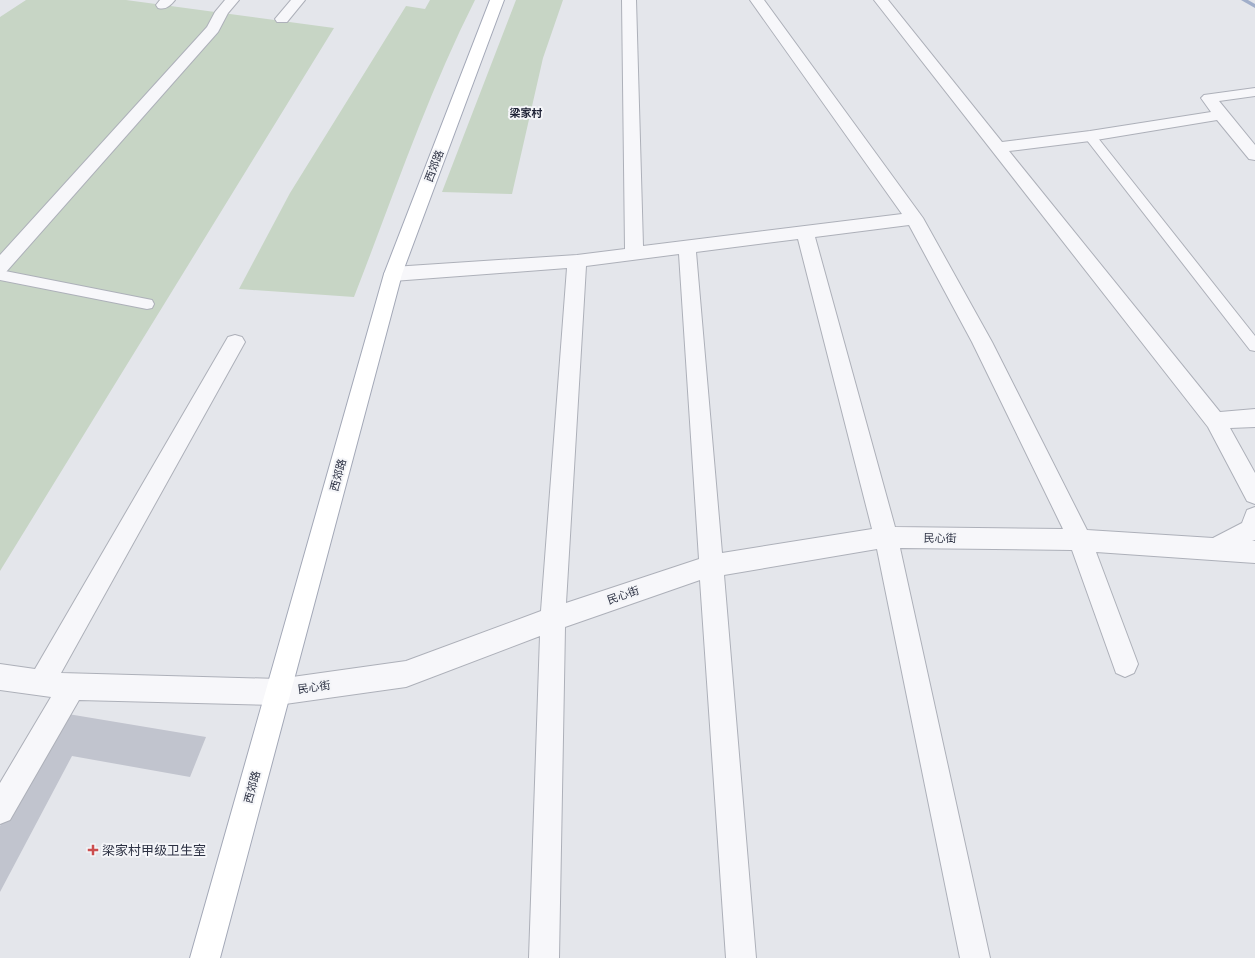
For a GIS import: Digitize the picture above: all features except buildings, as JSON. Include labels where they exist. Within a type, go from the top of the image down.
[{"type":"main road","name":"西郊路","points":[[205,958],[393,274],[497,0]]},
{"type":"street","points":[[0,267],[213,28],[222,12],[232,0]]},
{"type":"street","points":[[282,18],[298,0]]},
{"type":"street","points":[[629,0],[634,253]]},
{"type":"street","points":[[757,0],[914,218],[982,342],[1080,540],[1125,664]]},
{"type":"street","points":[[881,0],[1216,421],[1255,494]]},
{"type":"street","points":[[1255,92],[1209,98],[1221,115],[1255,155]]},
{"type":"street","points":[[999,147],[1090,136],[1221,115]]},
{"type":"street","points":[[393,274],[577,260],[914,218]]},
{"type":"street","points":[[805,232],[886,537],[975,958]]},
{"type":"street","points":[[687,247],[740,958]]},
{"type":"street","points":[[544,958],[553,619],[577,260]]},
{"type":"street","points":[[41,683],[235,342]]},
{"type":"street","points":[[1216,421],[1255,418]]},
{"type":"street","points":[[1215,549],[1251,530],[1255,517]]},
{"type":"street","name":"民心街","points":[[0,677],[72,686],[278,692],[406,674],[553,619],[710,566],[886,537],[1080,540],[1255,552]]},
{"type":"street","points":[[0,810],[72,686]]},
{"type":"lane","points":[[1090,136],[1255,346]]},
{"type":"lane","points":[[0,275],[147,304]]},
{"type":"green space","points":[[26,0],[126,0],[334,28],[0,571],[0,17]]},
{"type":"green space","points":[[430,0],[475,0],[441,72],[354,297],[239,289],[290,193],[406,6],[425,9]]},
{"type":"green space","points":[[516,0],[563,0],[543,58],[512,194],[442,192]]},
{"type":"waterway","points":[[1244,0],[1255,6]]},
{"type":"place","name":"梁家村甲级卫生室","points":[[93,850]]},
{"type":"district","name":"梁家村","points":[[526,113]]}]
